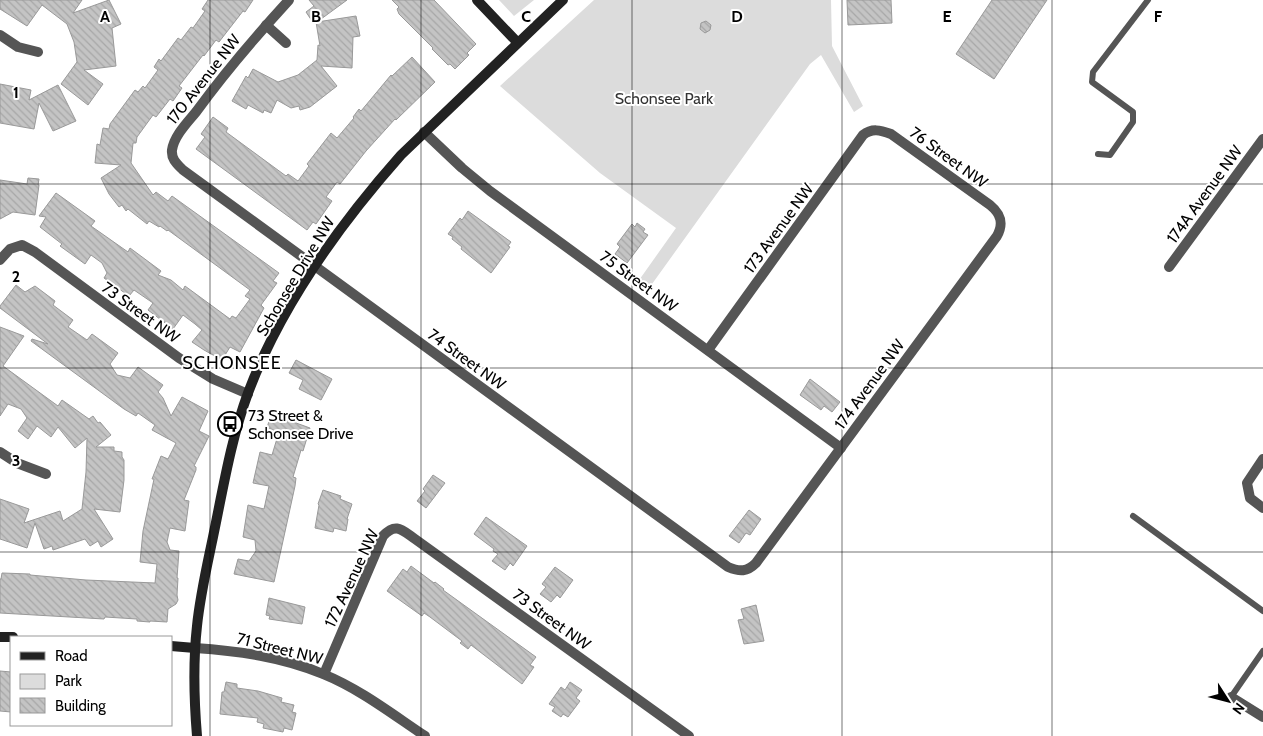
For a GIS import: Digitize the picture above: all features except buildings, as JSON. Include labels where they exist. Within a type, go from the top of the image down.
[{"type":"street","name":"170 Avenue NW","points":[[172,156],[172,149],[179,134],[236,58],[289,0]]},
{"type":"street","points":[[477,0],[517,42]]},
{"type":"street","name":"Schonsee Drive NW","points":[[197,736],[195,700],[196,648],[201,599],[234,437],[248,394],[272,340],[334,236],[370,190],[424,132],[563,0]]},
{"type":"street","points":[[266,25],[286,43]]},
{"type":"street","points":[[0,35],[18,47],[38,52]]},
{"type":"street","name":"76 Street NW","points":[[877,130],[891,134],[990,205],[999,215]]},
{"type":"street","name":"173 Avenue NW","points":[[708,350],[863,135],[868,131],[877,130]]},
{"type":"street","name":"75 Street NW","points":[[424,132],[462,168],[490,191],[841,448]]},
{"type":"street","name":"174A Avenue NW","points":[[1169,267],[1263,139]]},
{"type":"street","name":"74 Street NW","points":[[172,156],[183,170],[728,567],[742,571],[751,568]]},
{"type":"street","name":"174 Avenue NW","points":[[751,568],[998,236],[1001,228],[999,215]]},
{"type":"street","name":"73 Street NW","points":[[0,260],[10,249],[22,245],[35,252],[179,358],[213,379],[248,394]]},
{"type":"street","points":[[0,452],[17,463],[46,474]]},
{"type":"street","points":[[1263,459],[1247,483],[1250,498],[1263,508]]},
{"type":"street","name":"73 Street NW","points":[[397,528],[414,538],[689,736]]},
{"type":"street","name":"172 Avenue NW","points":[[324,674],[383,536],[390,529],[397,528]]},
{"type":"street","name":"71 Street NW","points":[[172,646],[255,654],[324,674],[366,696],[425,736]]},
{"type":"street","points":[[1231,697],[1263,717]]},
{"type":"lane","points":[[1098,154],[1110,155],[1133,122],[1133,112],[1092,82],[1093,72],[1148,0]]},
{"type":"lane","points":[[1133,516],[1263,611]]},
{"type":"lane","points":[[1231,697],[1263,651]]},
{"type":"green space","points":[[499,0],[534,0],[514,16]]},
{"type":"green space","name":"Schonsee Park","points":[[594,0],[831,0],[832,46],[863,106],[854,112],[821,55],[810,64],[647,291],[637,283],[676,228],[600,173],[500,86]]},
{"type":"place","name":"73 Street & Schonsee Drive","points":[[230,424]]},
{"type":"district","name":"SCHONSEE","points":[[232,363]]}]
